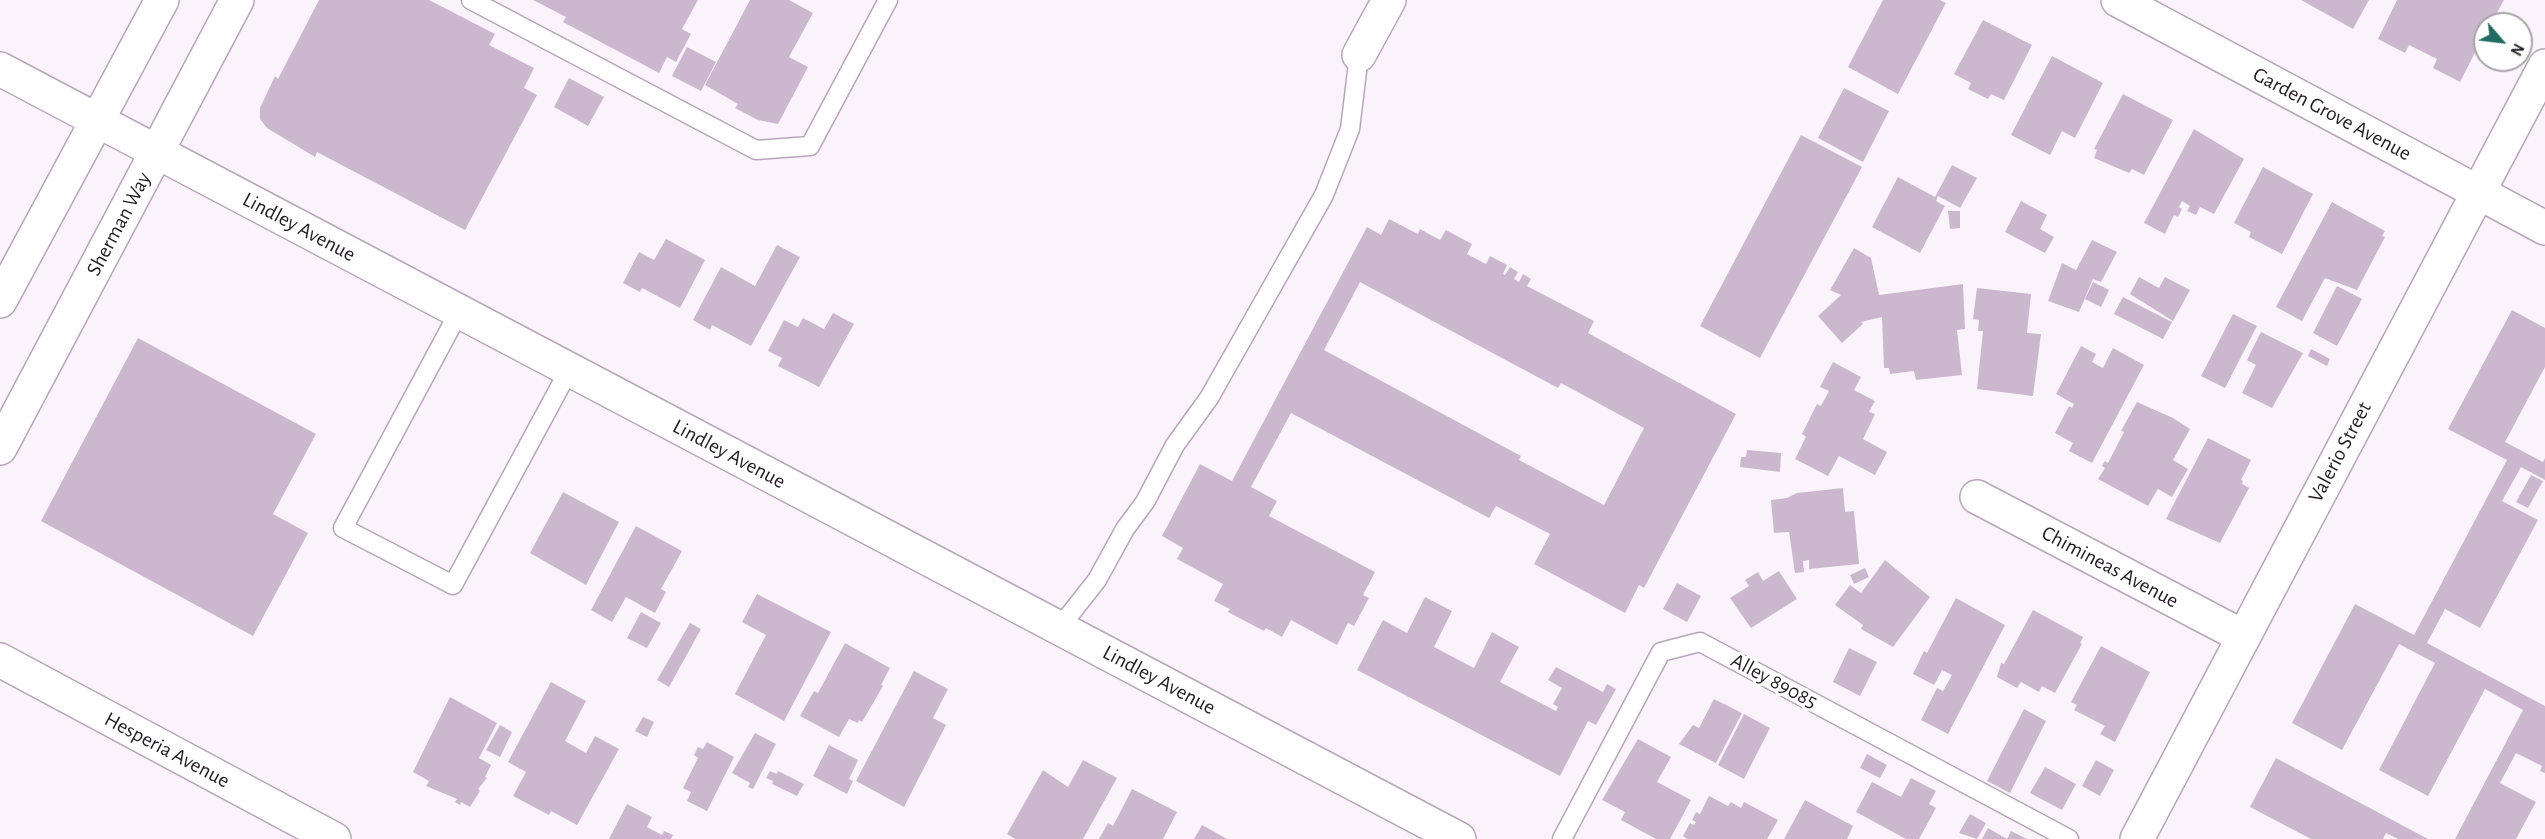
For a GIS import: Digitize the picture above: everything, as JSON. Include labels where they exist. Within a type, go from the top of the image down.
[{"type":"main road","points":[[0,301],[162,0]]},
{"type":"main road","name":"Sherman Way","points":[[0,448],[237,0]]},
{"type":"main road","points":[[1359,56],[1389,0]]},
{"type":"main road","name":"Garden Grove Avenue","points":[[2118,0],[2545,228]]},
{"type":"main road","name":"Valerio Street","points":[[2137,839],[2242,636],[2545,66]]},
{"type":"main road","name":"Lindley Avenue","points":[[0,69],[1459,839]]},
{"type":"main road","name":"Chimineas Avenue","points":[[1977,497],[2242,636]]},
{"type":"main road","name":"Hesperia Avenue","points":[[0,660],[334,839]]},
{"type":"lane","points":[[471,0],[756,150],[810,146],[888,0]]},
{"type":"lane","points":[[1060,627],[1097,580],[1125,529],[1145,502],[1175,445],[1209,398],[1324,195],[1350,129],[1359,56]]},
{"type":"lane","points":[[459,312],[343,528],[453,585],[569,370]]},
{"type":"lane","name":"Alley 89085","points":[[1562,839],[1662,652],[1700,642],[2069,839]]},
{"type":"building","points":[[319,0],[429,0],[495,34],[489,45],[534,68],[524,88],[537,95],[465,230],[317,152],[315,157],[267,128],[260,119],[260,108],[275,76],[278,79]]},
{"type":"building","points":[[533,0],[698,0],[682,29],[691,34],[676,62],[667,57],[659,73],[563,22],[566,17]]},
{"type":"building","points":[[750,0],[789,0],[813,13],[789,57],[808,67],[778,124],[758,120],[735,108],[738,104],[705,85]]},
{"type":"building","points":[[1883,0],[1940,0],[1946,3],[1898,94],[1848,67]]},
{"type":"building","points":[[2301,0],[2369,0],[2353,29]]},
{"type":"building","points":[[2397,0],[2504,0],[2498,12],[2473,12],[2473,57],[2460,82],[2433,68],[2437,59],[2409,45],[2405,53],[2378,39]]},
{"type":"building","points":[[1983,20],[2032,45],[2004,100],[1991,94],[1988,99],[1968,89],[1971,83],[1954,74]]},
{"type":"building","points":[[687,47],[716,62],[701,91],[672,76]]},
{"type":"building","points":[[2052,56],[2103,83],[2075,138],[2062,131],[2050,155],[2011,135]]},
{"type":"building","points":[[569,78],[604,97],[588,126],[554,107]]},
{"type":"building","points":[[1844,88],[1889,111],[1863,162],[1818,138]]},
{"type":"building","points":[[2123,94],[2173,120],[2144,175],[2132,169],[2129,173],[2094,158],[2097,150],[2094,149]]},
{"type":"building","points":[[2194,129],[2244,159],[2214,214],[2200,207],[2196,215],[2187,211],[2190,206],[2182,201],[2179,207],[2182,209],[2178,217],[2174,215],[2165,234],[2144,223]]},
{"type":"building","points":[[1801,135],[1862,167],[1760,358],[1700,326]]},
{"type":"building","points":[[1952,165],[1977,178],[1960,208],[1938,196],[1936,201],[1945,206],[1920,253],[1872,227],[1898,177],[1935,197]]},
{"type":"building","points":[[2263,167],[2313,194],[2282,254],[2249,237],[2251,232],[2234,223]]},
{"type":"building","points":[[2021,201],[2047,215],[2040,229],[2054,237],[2045,253],[2005,232]]},
{"type":"building","points":[[2332,202],[2385,231],[2382,236],[2385,237],[2357,290],[2325,278],[2302,321],[2276,307]]},
{"type":"building","points":[[1948,211],[1960,211],[1960,228],[1950,229]]},
{"type":"building","points":[[1389,219],[1418,234],[1420,229],[1440,240],[1446,230],[1472,244],[1467,254],[1486,264],[1490,256],[1507,265],[1503,274],[1505,275],[1510,267],[1518,272],[1514,279],[1519,282],[1523,274],[1531,279],[1527,286],[1594,321],[1588,333],[1736,414],[1644,588],[1639,585],[1625,613],[1534,564],[1550,534],[1496,506],[1489,518],[1291,413],[1251,487],[1277,501],[1269,516],[1375,572],[1363,595],[1369,598],[1354,626],[1348,623],[1337,645],[1291,620],[1282,637],[1266,628],[1264,631],[1228,612],[1230,609],[1214,601],[1223,584],[1177,559],[1183,548],[1162,536],[1200,464],[1232,481],[1367,227],[1381,235]],"holes":[[[1360,282],[1558,388],[1561,383],[1644,428],[1604,505],[1519,460],[1521,456],[1324,350]]]},
{"type":"building","points":[[666,239],[705,260],[680,308],[642,288],[640,292],[623,283],[639,252],[654,260]]},
{"type":"building","points":[[2092,240],[2117,252],[2101,282],[2093,279],[2079,312],[2048,301],[2062,263],[2076,270]]},
{"type":"building","points":[[777,245],[800,257],[751,346],[712,325],[710,330],[693,320],[721,267],[755,286]]},
{"type":"building","points":[[1854,248],[1871,258],[1879,295],[1963,284],[1965,329],[1957,330],[1962,375],[1916,380],[1914,371],[1890,374],[1889,368],[1884,368],[1882,317],[1861,322],[1863,324],[1842,343],[1818,316],[1841,295],[1830,290]]},
{"type":"building","points":[[2139,277],[2159,288],[2165,277],[2190,290],[2173,321],[2130,294]]},
{"type":"building","points":[[2093,282],[2109,290],[2101,307],[2085,299]]},
{"type":"building","points":[[2337,286],[2362,299],[2337,346],[2313,333]]},
{"type":"building","points":[[1977,288],[2031,294],[2027,333],[2041,334],[2033,396],[1977,389],[1983,331],[1978,331],[1979,320],[1973,319]]},
{"type":"building","points":[[2123,297],[2172,322],[2163,339],[2114,314]]},
{"type":"building","points":[[2512,310],[2545,328],[2545,367],[2505,442],[2543,462],[2545,458],[2545,480],[2521,467],[2502,501],[2538,520],[2480,628],[2445,609],[2427,643],[2545,706],[2545,773],[2540,771],[2542,766],[2516,753],[2500,783],[2536,802],[2516,839],[2455,839],[2523,710],[2485,689],[2428,796],[2379,770],[2435,663],[2399,644],[2342,750],[2292,723],[2355,604],[2414,635],[2507,460],[2448,429]]},
{"type":"building","points":[[833,313],[854,324],[819,387],[778,366],[782,358],[768,351],[784,320],[798,327],[803,318],[824,329]]},
{"type":"building","points":[[2233,314],[2257,326],[2225,388],[2201,376]]},
{"type":"building","points":[[2261,332],[2303,353],[2272,408],[2242,393],[2256,365],[2247,360]]},
{"type":"building","points":[[138,338],[316,434],[273,514],[308,533],[253,636],[41,521]]},
{"type":"building","points":[[2081,346],[2096,354],[2092,362],[2103,368],[2113,348],[2144,365],[2092,463],[2069,451],[2073,443],[2055,433],[2069,406],[2072,408],[2074,404],[2056,394]]},
{"type":"building","points":[[2311,349],[2330,359],[2327,366],[2308,356]]},
{"type":"building","points":[[1833,362],[1861,377],[1854,390],[1875,401],[1869,412],[1875,414],[1863,439],[1887,452],[1875,475],[1839,456],[1828,476],[1795,459],[1806,437],[1802,434],[1817,404],[1821,406],[1829,391],[1820,387]]},
{"type":"building","points":[[2137,402],[2173,418],[2190,429],[2173,460],[2188,469],[2172,497],[2158,489],[2148,506],[2098,479],[2105,468],[2102,466],[2105,461],[2108,463],[2124,432],[2121,431]]},
{"type":"building","points":[[2208,438],[2251,460],[2241,480],[2242,484],[2249,488],[2220,543],[2166,519]]},
{"type":"building","points":[[1747,450],[1781,453],[1780,472],[1740,467],[1741,457],[1746,457]]},
{"type":"building","points":[[2531,475],[2543,481],[2528,508],[2516,502]]},
{"type":"building","points":[[1843,488],[1845,512],[1854,511],[1859,564],[1809,569],[1809,560],[1803,561],[1804,572],[1795,573],[1789,532],[1774,533],[1771,500],[1787,498],[1797,493]]},
{"type":"building","points":[[563,492],[619,522],[586,585],[530,553]]},
{"type":"building","points":[[636,526],[682,551],[661,589],[666,592],[655,613],[626,597],[612,622],[591,610]]},
{"type":"building","points":[[1885,560],[1930,597],[1893,647],[1861,629],[1863,625],[1835,605],[1850,585],[1861,593]]},
{"type":"building","points":[[1865,568],[1869,577],[1854,584],[1850,575]]},
{"type":"building","points":[[1779,571],[1797,599],[1751,628],[1730,598],[1749,586],[1745,580],[1758,572],[1763,581]]},
{"type":"building","points":[[1677,583],[1701,596],[1687,622],[1663,609]]},
{"type":"building","points":[[757,594],[831,632],[784,721],[735,694],[766,635],[742,622]]},
{"type":"building","points":[[1425,597],[1452,611],[1434,647],[1474,668],[1492,632],[1519,647],[1500,682],[1556,711],[1558,707],[1553,704],[1562,688],[1548,680],[1556,667],[1603,692],[1607,684],[1616,689],[1596,725],[1588,721],[1560,776],[1357,670],[1383,620],[1407,633]]},
{"type":"building","points":[[1956,598],[2005,625],[1948,734],[1921,720],[1937,688],[1943,691],[1952,675],[1942,670],[1934,685],[1913,674],[1924,651],[1927,653]]},
{"type":"building","points":[[2033,610],[2083,637],[2080,643],[2082,644],[2055,693],[2042,686],[2039,692],[2021,682],[2017,688],[1997,677],[2001,663],[2004,664]]},
{"type":"building","points":[[641,612],[661,623],[647,648],[627,638]]},
{"type":"building","points":[[690,623],[701,629],[669,687],[657,680]]},
{"type":"building","points":[[845,643],[890,668],[881,685],[883,686],[862,722],[859,720],[858,723],[849,719],[839,737],[800,716],[814,691],[818,693]]},
{"type":"building","points":[[2101,646],[2150,672],[2115,742],[2100,734],[2105,726],[2074,710],[2077,705],[2071,702]]},
{"type":"building","points":[[1849,648],[1877,662],[1860,696],[1833,682]]},
{"type":"building","points":[[914,671],[948,689],[933,718],[946,725],[904,807],[856,781]]},
{"type":"building","points":[[551,682],[586,701],[565,741],[586,753],[595,736],[619,749],[577,825],[551,811],[549,815],[513,796],[526,772],[508,762]]},
{"type":"building","points":[[450,697],[497,723],[479,758],[491,765],[485,777],[487,778],[478,789],[480,791],[470,807],[461,802],[460,805],[455,802],[457,799],[426,786],[429,781],[413,772]]},
{"type":"building","points":[[1714,699],[1742,713],[1716,763],[1679,744],[1693,725],[1699,728]]},
{"type":"building","points":[[2024,709],[2046,721],[2010,793],[1987,781]]},
{"type":"building","points":[[1744,714],[1770,728],[1744,779],[1718,765]]},
{"type":"building","points":[[643,717],[654,722],[647,737],[635,731]]},
{"type":"building","points":[[500,725],[512,732],[500,757],[486,750]]},
{"type":"building","points":[[755,733],[776,744],[753,789],[748,787],[750,783],[732,773]]},
{"type":"building","points":[[1638,739],[1671,757],[1657,782],[1691,800],[1670,839],[1656,839],[1621,820],[1625,812],[1602,800]]},
{"type":"building","points":[[707,742],[734,757],[707,811],[687,801],[691,792],[683,788],[698,758],[694,755],[698,747],[703,749]]},
{"type":"building","points":[[829,745],[858,760],[849,779],[853,781],[847,794],[813,776]]},
{"type":"building","points":[[1867,754],[1887,765],[1880,778],[1860,768]]},
{"type":"building","points":[[2276,758],[2428,839],[2398,839],[2386,833],[2383,839],[2311,839],[2250,807]]},
{"type":"building","points":[[1083,760],[1117,778],[1083,839],[1015,839],[1007,834],[1043,770],[1068,787]]},
{"type":"building","points":[[2096,760],[2114,770],[2100,796],[2082,786]]},
{"type":"building","points":[[2045,767],[2076,784],[2062,810],[2030,793]]},
{"type":"building","points":[[770,771],[777,774],[778,771],[804,784],[797,796],[772,784],[773,781],[766,778]]},
{"type":"building","points":[[1911,778],[1936,791],[1929,804],[1936,808],[1919,839],[1906,839],[1856,812],[1872,782],[1901,797]]},
{"type":"building","points":[[1132,789],[1177,812],[1163,839],[1099,839],[1108,823],[1113,826]]},
{"type":"building","points":[[1709,796],[1728,806],[1731,802],[1741,808],[1744,802],[1778,820],[1767,839],[1687,839],[1683,836],[1690,823],[1694,825],[1696,822],[1692,820],[1696,812],[1700,814]]},
{"type":"building","points":[[1805,800],[1853,826],[1847,839],[1784,839]]},
{"type":"building","points":[[627,804],[652,817],[647,827],[662,835],[664,831],[673,835],[671,839],[609,839]]},
{"type":"building","points":[[1970,814],[1986,823],[1977,839],[1959,833]]},
{"type":"building","points":[[1202,825],[1227,839],[1194,839]]},
{"type":"building","points":[[1988,828],[2007,839],[1982,839]]},
{"type":"building","points":[[2011,831],[2027,839],[2007,839]]}]
